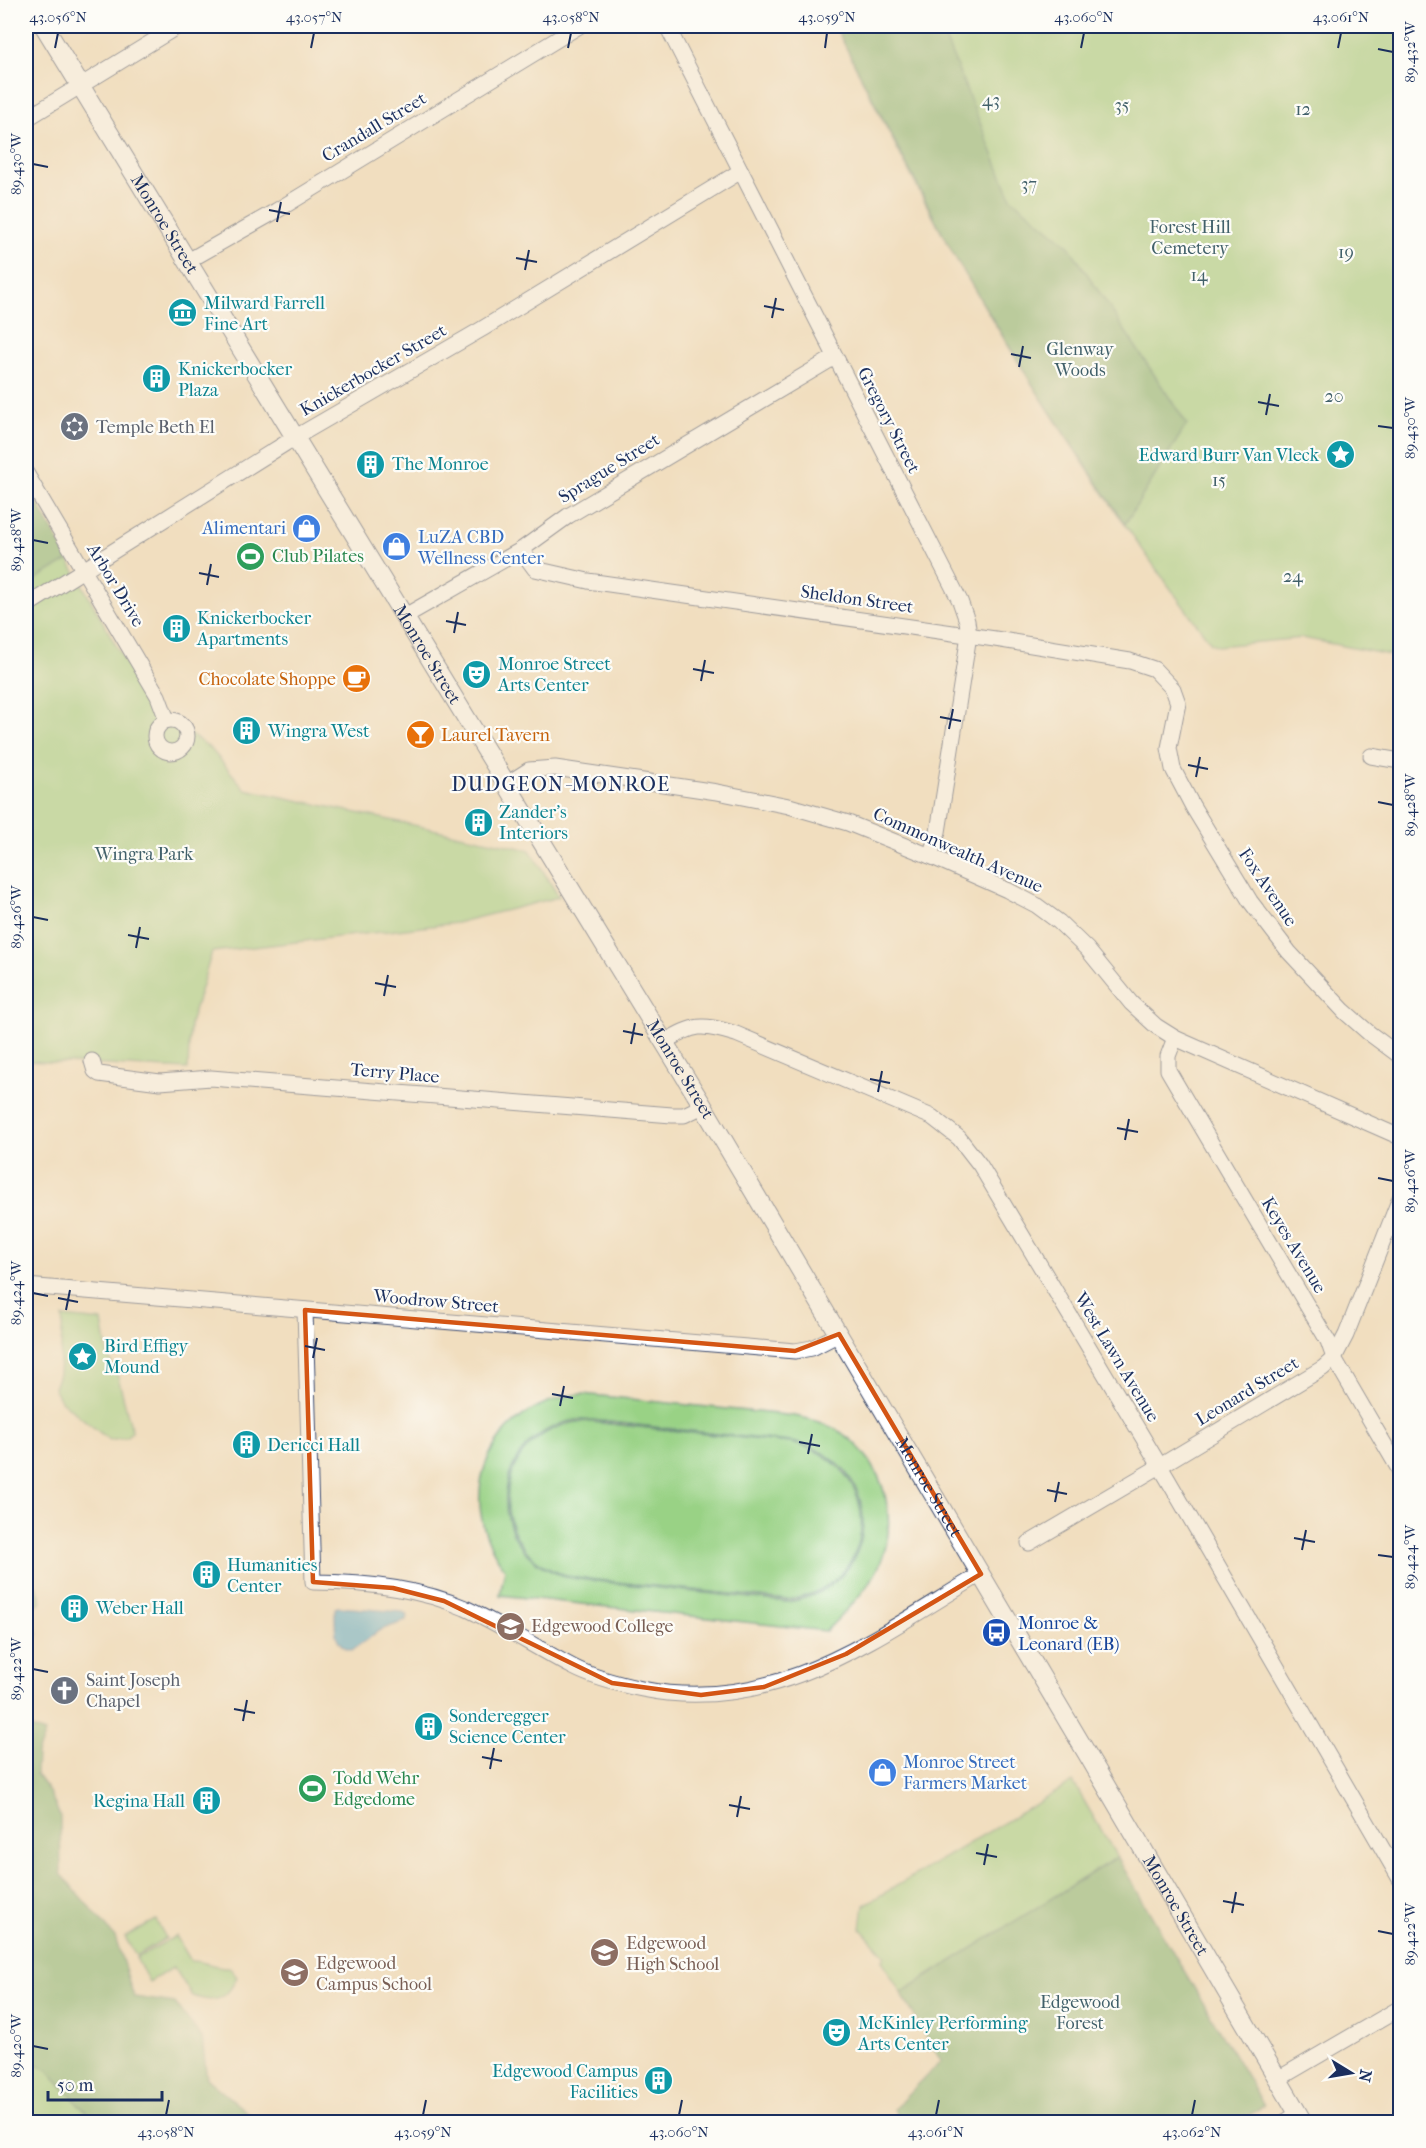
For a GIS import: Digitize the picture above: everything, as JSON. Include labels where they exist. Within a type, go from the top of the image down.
[{"type":"main road","name":"Monroe Street","points":[[44,26],[703,1106],[1278,2079],[1295,2120]]},
{"type":"street","points":[[26,119],[178,26]]},
{"type":"street","name":"Crandall Street","points":[[188,261],[276,211],[579,26]]},
{"type":"street","name":"Gregory Street","points":[[667,26],[960,602],[967,621],[969,635],[938,832],[930,856]]},
{"type":"street","name":"Knickerbocker Street","points":[[26,606],[294,438],[492,322],[741,171]]},
{"type":"street","name":"Sprague Street","points":[[405,616],[520,550],[568,516],[834,357]]},
{"type":"street","name":"Arbor Drive","points":[[26,473],[158,696],[167,720]]},
{"type":"street","name":"Sheldon Street","points":[[520,550],[530,565],[541,572],[969,635],[1144,664],[1161,675],[1173,689],[1178,703]]},
{"type":"street","name":"Fox Avenue","points":[[1178,703],[1169,748],[1173,769],[1193,807],[1250,901],[1289,952],[1344,1011],[1401,1056]]},
{"type":"street","points":[[1371,756],[1401,761]]},
{"type":"street","name":"Commonwealth Avenue","points":[[507,784],[529,770],[549,768],[717,792],[789,806],[848,823],[1008,890],[1036,905],[1059,922],[1087,948],[1131,1003],[1156,1026],[1176,1038],[1401,1137]]},
{"type":"street","name":"West Lawn Avenue","points":[[664,1042],[690,1028],[713,1027],[736,1034],[932,1117],[959,1138],[980,1165],[1161,1466],[1401,1879]]},
{"type":"street","name":"Keyes Avenue","points":[[1176,1038],[1168,1056],[1168,1070],[1328,1341],[1334,1358],[1401,1470]]},
{"type":"street","name":"Terry Place","points":[[92,1061],[95,1071],[99,1074],[160,1082],[211,1078],[672,1115],[684,1114],[703,1106]]},
{"type":"street","name":"Leonard Street","points":[[1029,1543],[1323,1368],[1334,1358],[1346,1335],[1401,1198]]},
{"type":"street","name":"Woodrow Street","points":[[26,1286],[795,1351],[812,1348],[838,1334]]},
{"type":"street","points":[[305,1310],[313,1582],[393,1588],[444,1601],[491,1621],[575,1668],[612,1683],[663,1693],[701,1695],[733,1693],[764,1687],[811,1671],[899,1624],[981,1574]]},
{"type":"street","points":[[1278,2079],[1401,2008]]},
{"type":"highlighted area","points":[[305,1310],[795,1351],[839,1334],[981,1574],[846,1654],[764,1687],[701,1695],[612,1683],[444,1601],[393,1588],[313,1582]]},
{"type":"green space","name":"Forest Hill Cemetery","points":[[835,26],[1400,26],[1400,657],[1302,638],[1217,646],[1211,643],[1110,503],[986,309],[910,173]]},
{"type":"green space","name":"Glenway Woods","points":[[835,26],[940,26],[1011,198],[1068,245],[1187,424],[1125,524],[1036,390],[956,259]]},
{"type":"green space","points":[[26,483],[69,560],[26,585]]},
{"type":"green space","name":"Wingra Park","points":[[26,484],[151,708],[210,748],[245,789],[530,850],[559,897],[456,923],[212,952],[190,1024],[188,1069],[26,1061]]},
{"type":"green space","points":[[63,1317],[102,1321],[108,1356],[118,1377],[132,1431],[126,1437],[109,1440],[61,1401],[54,1388],[59,1374]]},
{"type":"green space","points":[[582,1394],[795,1416],[820,1422],[837,1430],[857,1446],[870,1461],[885,1496],[888,1535],[884,1554],[876,1572],[859,1596],[826,1631],[500,1595],[505,1569],[488,1541],[481,1512],[481,1484],[488,1458],[503,1434],[524,1415],[550,1401]],"holes":[[[583,1419],[791,1442],[823,1453],[846,1472],[859,1496],[863,1523],[858,1550],[843,1573],[820,1592],[787,1602],[578,1579],[546,1568],[523,1549],[510,1525],[506,1498],[511,1471],[526,1447],[550,1429]]]},
{"type":"green space","points":[[583,1421],[791,1443],[822,1455],[845,1474],[857,1498],[861,1524],[856,1550],[842,1573],[819,1590],[787,1600],[578,1578],[546,1567],[524,1548],[511,1524],[507,1497],[513,1471],[527,1448],[551,1430]]},
{"type":"green space","points":[[26,1578],[37,1587],[42,1601],[27,1612],[38,1634],[34,1639],[26,1636]]},
{"type":"green space","points":[[26,1721],[31,1728],[45,1733],[37,1754],[36,1774],[49,1792],[60,1816],[61,1874],[115,1937],[134,1997],[175,2003],[202,2038],[207,2079],[259,2122],[95,2122],[47,2069],[26,2059]]},
{"type":"green space","points":[[1073,1782],[1117,1857],[901,1993],[882,1960],[885,1956],[861,1929],[864,1905]]},
{"type":"green space","name":"Edgewood Forest","points":[[1117,1857],[1264,2106],[1238,2122],[900,2122],[894,2109],[941,2061],[901,1993]]},
{"type":"green space","points":[[156,1920],[166,1938],[136,1956],[125,1937]]},
{"type":"green space","points":[[176,1936],[191,1961],[229,1967],[237,1977],[225,1995],[214,2000],[192,1996],[174,1967],[149,1982],[136,1958]]},
{"type":"green space","points":[[26,2059],[47,2069],[95,2122],[26,2122]]},
{"type":"water","points":[[335,1608],[403,1612],[407,1616],[406,1621],[380,1630],[352,1650],[341,1644],[336,1634]]},
{"type":"place","name":"Milward Farrell Fine Art","points":[[183,313]]},
{"type":"place","name":"Knickerbocker Plaza","points":[[157,379]]},
{"type":"place","name":"Temple Beth El","points":[[75,427]]},
{"type":"place","name":"Edward Burr Van Vleck","points":[[1340,455]]},
{"type":"place","name":"The Monroe","points":[[371,464]]},
{"type":"place","name":"Alimentari","points":[[307,528]]},
{"type":"place","name":"LuZA CBD Wellness Center","points":[[397,547]]},
{"type":"place","name":"Club Pilates","points":[[251,556]]},
{"type":"place","name":"Knickerbocker Apartments","points":[[176,628]]},
{"type":"place","name":"Monroe Street Arts Center","points":[[477,674]]},
{"type":"place","name":"Chocolate Shoppe","points":[[357,679]]},
{"type":"place","name":"Wingra West","points":[[247,731]]},
{"type":"place","name":"Laurel Tavern","points":[[420,735]]},
{"type":"place","name":"Zander's Interiors","points":[[478,822]]},
{"type":"place","name":"Bird Effigy Mound","points":[[83,1356]]},
{"type":"place","name":"Dericci Hall","points":[[246,1445]]},
{"type":"place","name":"Humanities Center","points":[[206,1575]]},
{"type":"place","name":"Weber Hall","points":[[75,1608]]},
{"type":"place","name":"Edgewood College","points":[[510,1626]]},
{"type":"place","name":"Monroe & Leonard (EB)","points":[[997,1633]]},
{"type":"place","name":"Saint Joseph Chapel","points":[[65,1690]]},
{"type":"place","name":"Sonderegger Science Center","points":[[428,1726]]},
{"type":"place","name":"Monroe Street Farmers Market","points":[[882,1772]]},
{"type":"place","name":"Todd Wehr Edgedome","points":[[312,1788]]},
{"type":"place","name":"Regina Hall","points":[[206,1801]]},
{"type":"place","name":"Edgewood High School","points":[[605,1953]]},
{"type":"place","name":"Edgewood Campus School","points":[[295,1973]]},
{"type":"place","name":"McKinley Performing Arts Center","points":[[837,2033]]},
{"type":"place","name":"Edgewood Campus Facilities","points":[[659,2081]]},
{"type":"district","name":"DUDGEON-MONROE","points":[[561,784]]},
{"type":"park label","name":"43","points":[[991,100]]},
{"type":"park label","name":"35","points":[[1122,105]]},
{"type":"park label","name":"12","points":[[1303,109]]},
{"type":"park label","name":"37","points":[[1029,184]]},
{"type":"park label","name":"19","points":[[1346,252]]},
{"type":"park label","name":"14","points":[[1199,275]]},
{"type":"park label","name":"20","points":[[1334,396]]},
{"type":"park label","name":"15","points":[[1219,480]]},
{"type":"park label","name":"24","points":[[1293,576]]}]
